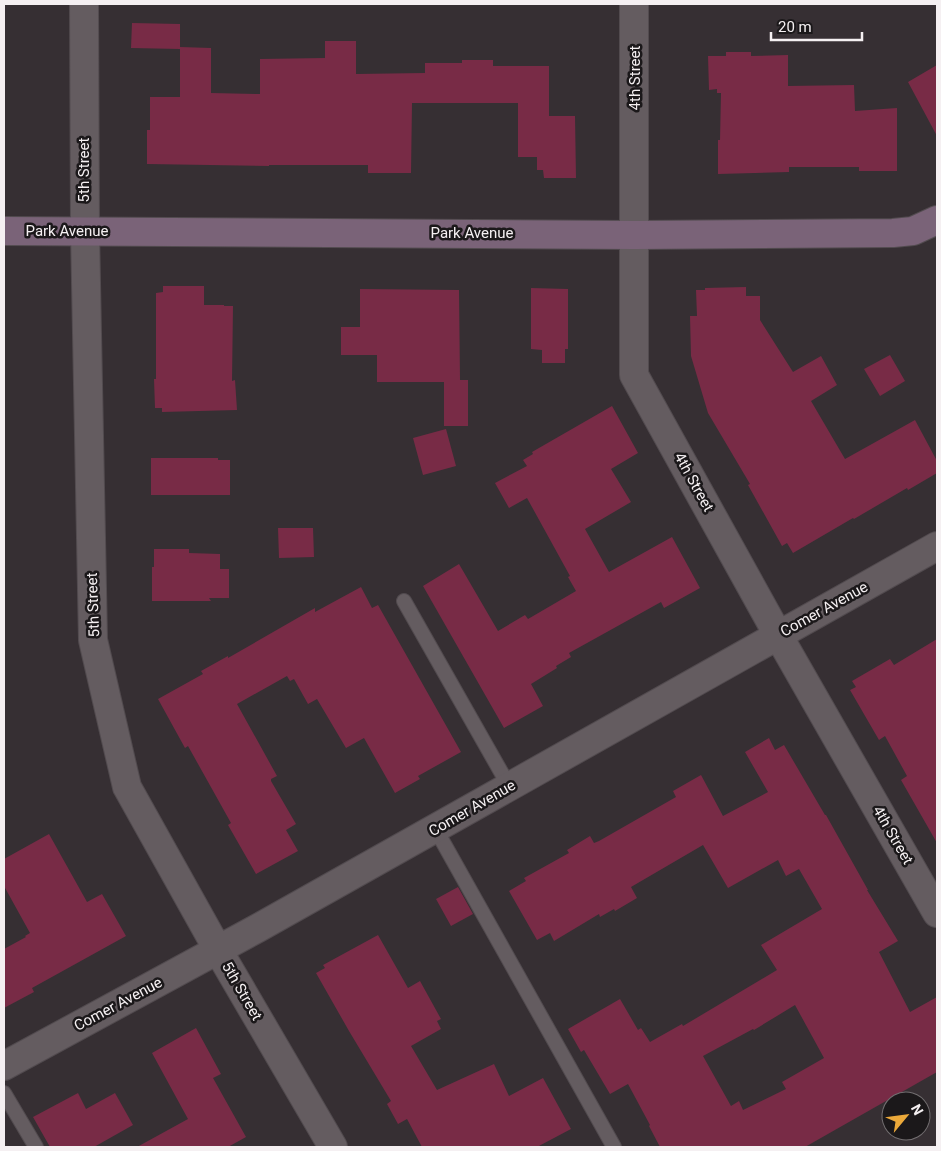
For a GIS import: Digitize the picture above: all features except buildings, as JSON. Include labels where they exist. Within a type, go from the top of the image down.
[{"type":"street","name":"5th Street","points":[[84,4],[84,231],[93,640],[127,787],[218,950],[333,1147]]},
{"type":"street","name":"4th Street","points":[[634,4],[634,375],[778,635],[937,912]]},
{"type":"street","name":"Park Avenue","points":[[4,231],[635,235],[893,233],[913,232],[937,220]]},
{"type":"street","name":"Comer Avenue","points":[[4,1066],[218,950],[937,546]]},
{"type":"lane","points":[[404,601],[509,786]]},
{"type":"lane","points":[[435,828],[614,1147]]},
{"type":"lane","points":[[4,1093],[36,1147]]}]
